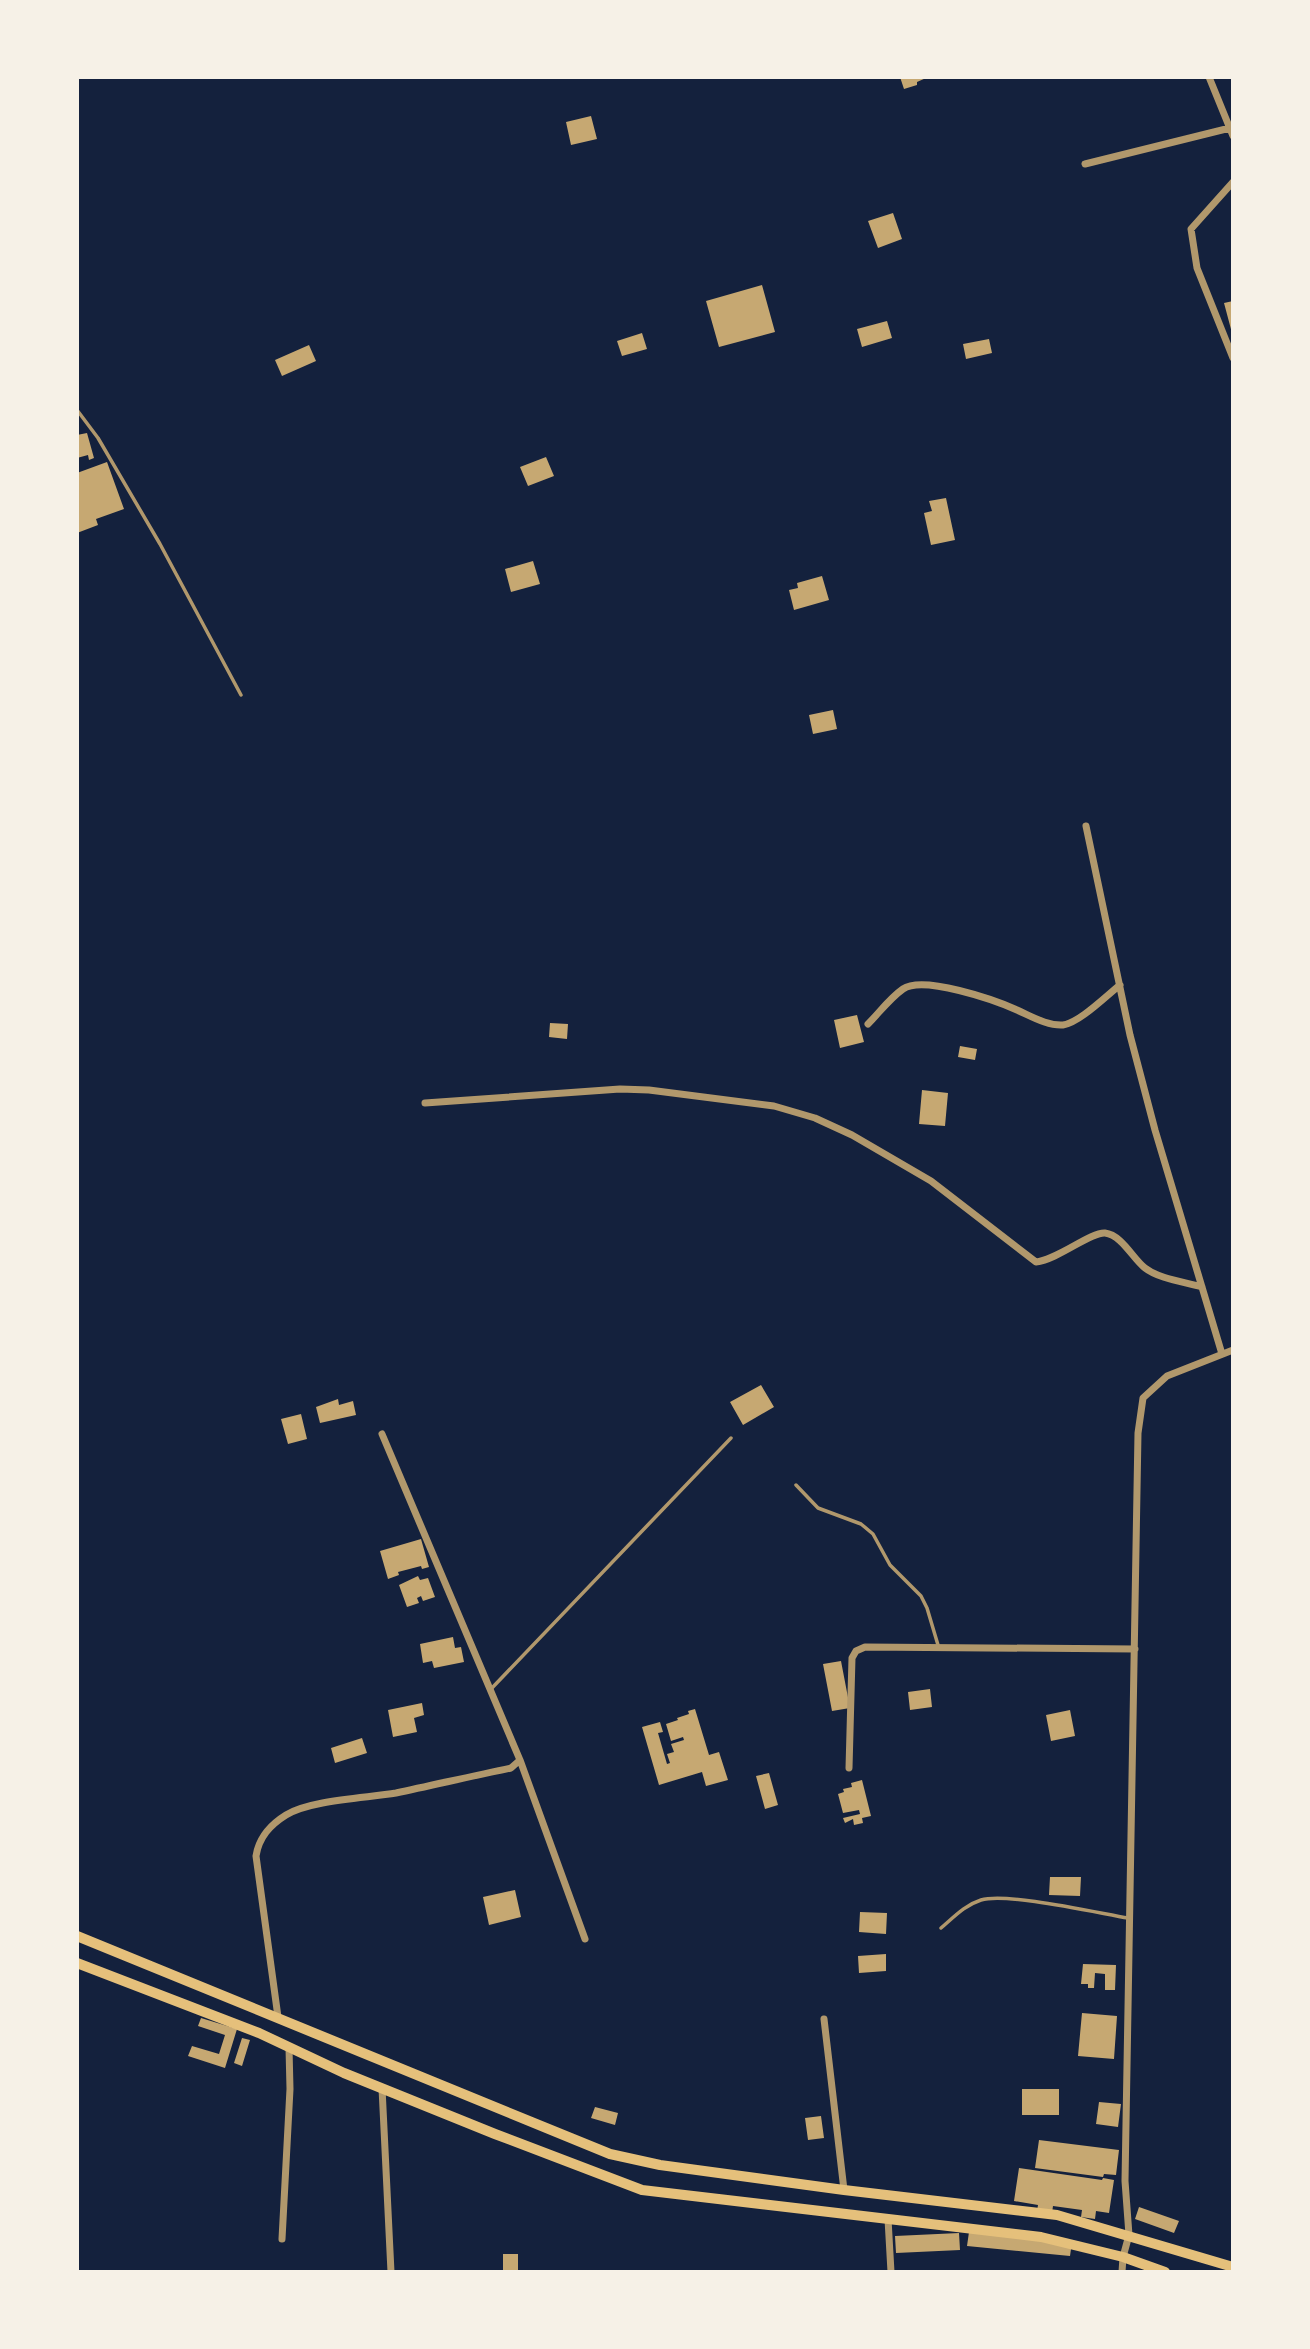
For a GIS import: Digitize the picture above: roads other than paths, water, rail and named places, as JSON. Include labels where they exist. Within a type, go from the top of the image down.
[{"type":"main road","points":[[77,1936],[610,2154],[660,2165],[1057,2215],[1233,2267]]},
{"type":"main road","points":[[77,1963],[259,2033],[382,2088],[642,2190],[1041,2237],[1123,2257],[1165,2272]]},
{"type":"street","points":[[1085,164],[1231,132],[1209,77]]},
{"type":"street","points":[[1233,182],[1191,229],[1197,268],[1233,358]]},
{"type":"street","points":[[1086,826],[1155,1130],[1222,1354]]},
{"type":"street","points":[[868,1024],[904,988],[914,985],[928,985],[986,998],[1048,1023],[1062,1025],[1073,1022],[1120,985]]},
{"type":"street","points":[[425,1103],[620,1089],[649,1090],[774,1107],[815,1118],[840,1129],[920,1175],[948,1192],[1037,1262],[1050,1261],[1097,1234],[1107,1233],[1118,1239],[1148,1271],[1202,1287]]},
{"type":"street","points":[[1122,2272],[1129,2235],[1125,2181],[1138,1433],[1143,1398],[1167,1376],[1233,1350]]},
{"type":"street","points":[[382,1434],[520,1760],[585,1938]]},
{"type":"street","points":[[849,1768],[852,1658],[856,1651],[865,1647],[1135,1649]]},
{"type":"street","points":[[278,2017],[256,1856],[258,1844],[265,1832],[287,1814],[304,1808],[396,1793],[511,1768],[520,1760]]},
{"type":"street","points":[[824,2019],[844,2190]]},
{"type":"street","points":[[282,2239],[290,2089],[289,2048]]},
{"type":"street","points":[[382,2088],[391,2272]]},
{"type":"street","points":[[888,2219],[891,2272]]},
{"type":"lane","points":[[77,410],[98,438],[160,544],[242,695]]},
{"type":"lane","points":[[491,1689],[731,1438]]},
{"type":"lane","points":[[796,1485],[818,1508],[862,1524],[873,1534],[890,1564],[921,1596],[928,1608],[939,1647]]},
{"type":"lane","points":[[941,1927],[968,1905],[984,1899],[1010,1899],[1130,1919]]}]
